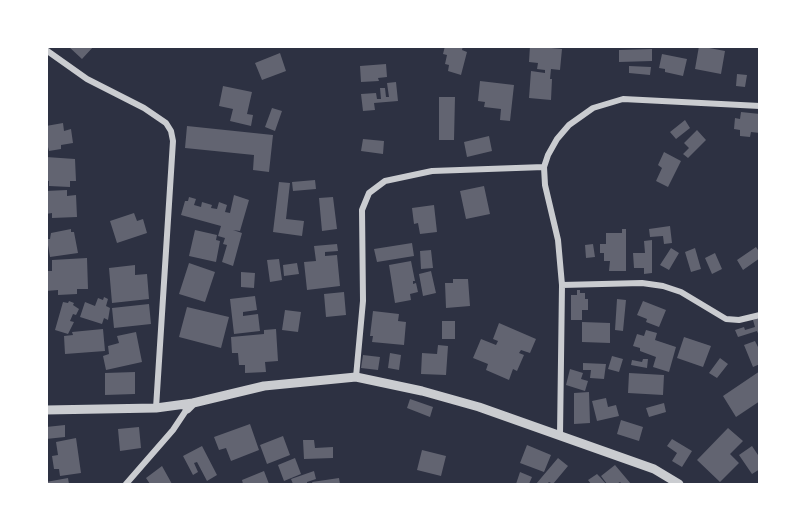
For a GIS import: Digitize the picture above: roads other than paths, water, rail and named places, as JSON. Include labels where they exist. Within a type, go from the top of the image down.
[{"type":"street","points":[[46,50],[87,79],[144,108],[166,123],[171,131],[173,141],[156,408]]},
{"type":"street","points":[[560,435],[562,285],[558,240],[545,185],[544,167],[552,147],[569,125],[593,108],[623,99],[759,106]]},
{"type":"street","points":[[356,377],[363,301],[362,210],[369,193],[385,181],[432,171],[544,167]]},
{"type":"street","points":[[562,285],[642,283],[681,292],[726,319],[739,321],[759,315]]},
{"type":"street","points":[[46,410],[190,406],[264,386],[356,377],[422,391],[479,407],[654,469],[679,484]]},
{"type":"street","points":[[126,484],[173,430],[190,406]]}]
